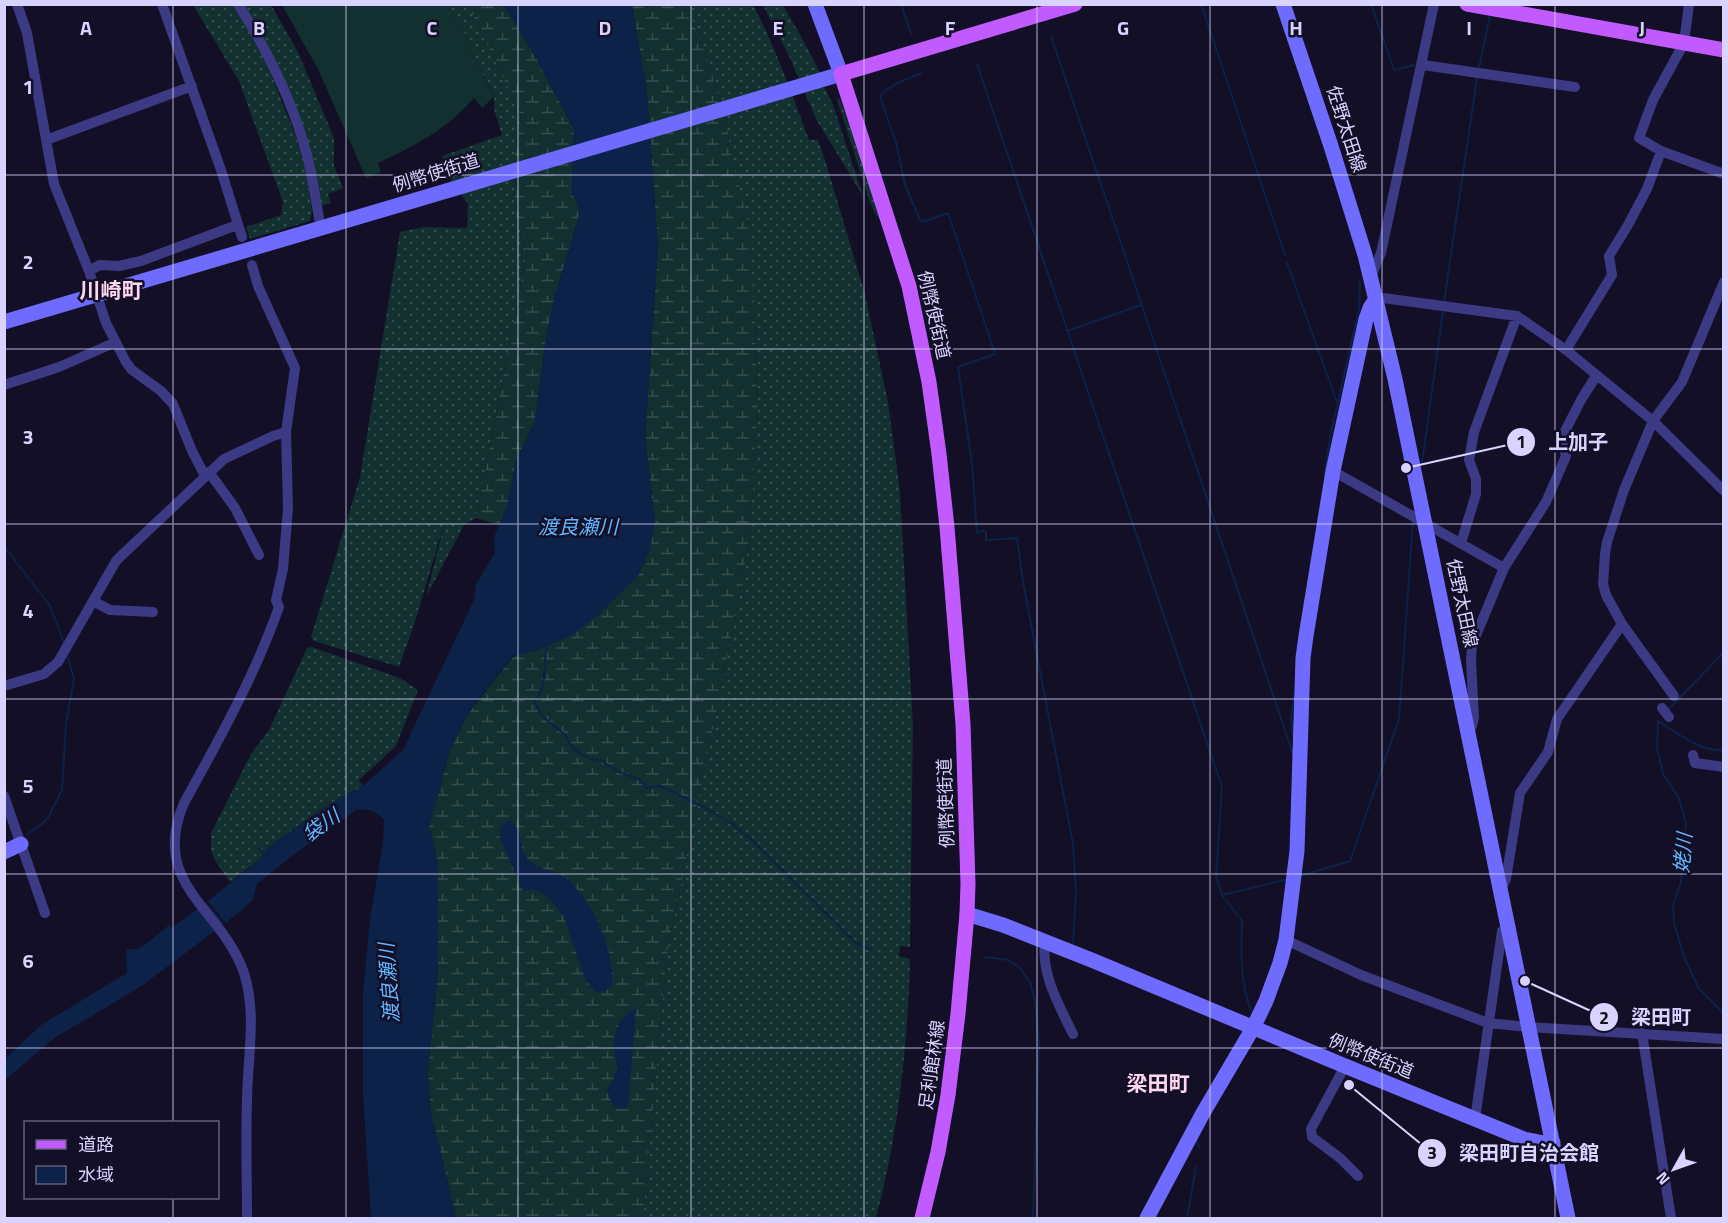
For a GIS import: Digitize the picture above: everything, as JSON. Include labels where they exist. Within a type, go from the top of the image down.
[{"type":"main road","points":[[815,4],[840,74],[1075,4]]},
{"type":"main road","name":"佐野太田線","points":[[1283,4],[1371,276],[1426,524],[1568,1218]]},
{"type":"main road","points":[[1467,4],[1724,50]]},
{"type":"main road","name":"例幣使街道","points":[[4,322],[840,74],[909,286],[929,382],[947,527],[962,713],[967,840],[967,914],[995,922],[1045,942],[1524,1139],[1544,1143],[1553,1142]]},
{"type":"main road","points":[[1147,1218],[1198,1122],[1253,1028],[1273,983],[1286,940],[1297,851],[1303,658],[1333,471],[1366,319],[1376,299]]},
{"type":"main road","points":[[4,852],[21,844]]},
{"type":"main road","name":"足利館林線","points":[[922,1218],[938,1152],[948,1095],[967,914]]},
{"type":"street","points":[[17,4],[27,33],[56,192],[74,231],[106,323],[132,370],[161,391],[173,404],[192,451],[207,474],[235,508],[259,555]]},
{"type":"street","points":[[162,4],[221,170],[242,237]]},
{"type":"street","points":[[238,4],[276,74],[302,139],[323,227]]},
{"type":"street","points":[[1371,276],[1382,253],[1434,4]]},
{"type":"street","points":[[1689,4],[1684,43],[1653,100],[1639,138],[1661,151],[1724,174]]},
{"type":"street","points":[[1423,65],[1575,87]]},
{"type":"street","points":[[46,140],[192,86]]},
{"type":"street","points":[[1566,350],[1611,275],[1609,256],[1647,189],[1661,151]]},
{"type":"street","points":[[89,271],[100,265],[119,266],[141,261],[237,225]]},
{"type":"street","points":[[247,1218],[247,1112],[252,1033],[249,995],[240,963],[232,947],[188,888],[177,863],[174,844],[177,819],[184,803],[238,702],[260,656],[279,607],[276,600],[283,569],[288,508],[286,432],[295,368],[258,286],[252,265]]},
{"type":"street","points":[[1674,696],[1622,624],[1604,588],[1605,554],[1624,490],[1653,421],[1682,382],[1724,282]]},
{"type":"street","points":[[1376,299],[1383,298],[1516,316],[1566,350],[1653,421],[1724,491]]},
{"type":"street","points":[[1461,543],[1476,494],[1476,478],[1469,460],[1471,447],[1516,316]]},
{"type":"street","points":[[4,385],[59,367],[116,342]]},
{"type":"street","points":[[1469,730],[1474,718],[1472,645],[1504,568],[1546,502],[1566,456],[1562,437],[1596,376]]},
{"type":"street","points":[[4,686],[44,674],[58,662],[116,561],[207,474],[224,459],[286,432]]},
{"type":"street","points":[[1333,471],[1504,568]]},
{"type":"street","points":[[93,601],[110,610],[153,612]]},
{"type":"street","points":[[1500,890],[1506,879],[1520,793],[1548,752],[1557,719],[1622,624]]},
{"type":"street","points":[[1693,755],[1695,763],[1724,767]]},
{"type":"street","points":[[4,796],[45,913]]},
{"type":"street","points":[[1475,1119],[1502,931],[1508,926]]},
{"type":"street","points":[[1286,940],[1361,975],[1488,1023],[1724,1039]]},
{"type":"street","points":[[1045,942],[1044,959],[1047,974],[1073,1034]]},
{"type":"street","points":[[1642,1034],[1671,1218]]},
{"type":"street","points":[[1345,1066],[1311,1128],[1312,1137],[1340,1158],[1358,1176]]},
{"type":"green space","points":[[193,5],[234,5],[268,66],[304,157],[312,211],[310,221],[250,239],[246,227],[281,215],[283,202],[239,81]]},
{"type":"green space","points":[[243,5],[271,5],[298,52],[334,138],[334,166],[343,188],[328,194],[331,203],[320,206],[314,171]]},
{"type":"green space","points":[[282,5],[448,5],[468,39],[473,55],[494,97],[482,108],[474,98],[441,128],[378,163],[381,172],[366,178],[318,69]]},
{"type":"green space","points":[[448,5],[468,5],[521,115],[515,152],[514,207],[527,252],[476,518],[464,525],[426,597],[446,517],[415,622],[399,667],[314,641],[311,637],[360,477],[400,232],[423,227],[467,228],[468,204],[450,179],[442,156],[502,135],[494,109],[494,97],[473,55],[468,39]]},
{"type":"green space","points":[[468,5],[504,5],[533,52],[574,129],[572,193],[580,213],[555,296],[545,345],[535,421],[516,461],[507,507],[499,525],[476,518],[527,252],[514,207],[515,152],[521,115]]},
{"type":"green space","points":[[632,5],[686,5],[707,57],[727,128],[747,217],[755,316],[757,410],[750,538],[667,952],[643,1218],[456,1218],[430,1109],[428,1070],[438,970],[438,863],[429,826],[450,750],[466,717],[514,656],[537,650],[573,634],[601,612],[655,522],[645,437],[658,248],[647,94]]},
{"type":"green space","points":[[686,5],[753,5],[783,71],[809,140],[818,140],[825,160],[865,294],[888,402],[900,492],[913,725],[910,947],[900,946],[899,956],[910,959],[907,1024],[896,1123],[876,1218],[643,1218],[667,952],[750,538],[757,410],[755,316],[727,128],[707,57]]},
{"type":"green space","points":[[763,5],[783,5],[807,47],[820,73],[821,88],[824,87],[832,102],[863,196],[816,119],[789,56]]},
{"type":"green space","points":[[836,97],[840,100],[865,166],[883,223],[874,212],[868,196]]},
{"type":"green space","points":[[312,647],[400,678],[418,690],[396,746],[359,780],[363,786],[326,806],[269,847],[259,860],[230,882],[211,851],[211,833],[251,754],[269,730],[307,648]]},
{"type":"water","name":"渡良瀬川","points":[[504,5],[632,5],[647,94],[658,248],[645,437],[655,522],[650,549],[638,576],[601,612],[574,634],[537,650],[513,656],[466,717],[450,750],[429,826],[438,863],[438,970],[428,1070],[430,1109],[456,1218],[371,1218],[363,1095],[363,993],[370,918],[383,843],[384,820],[372,811],[356,810],[257,884],[253,900],[226,923],[208,901],[259,860],[269,847],[326,806],[363,786],[403,750],[474,600],[476,584],[495,553],[494,537],[507,507],[516,461],[535,421],[545,345],[555,296],[580,213],[572,193],[574,129],[533,52]]},
{"type":"water","points":[[509,820],[519,833],[526,857],[539,867],[569,880],[584,898],[598,921],[607,946],[612,972],[612,985],[606,991],[596,992],[586,981],[564,917],[554,903],[539,891],[523,891],[500,838],[500,827]]},
{"type":"water","points":[[206,902],[224,924],[143,985],[57,1036],[5,1080],[5,1059],[41,1025],[127,973],[126,949],[137,949],[146,944],[169,925],[172,928]]},
{"type":"water","points":[[636,1008],[628,1106],[623,1109],[613,1106],[607,1090],[617,1068],[614,1039],[618,1027]]},
{"type":"waterway","points":[[901,4],[911,34]]},
{"type":"waterway","points":[[1201,4],[1285,255]]},
{"type":"waterway","points":[[1371,4],[1394,70],[1414,65]]},
{"type":"waterway","points":[[1479,68],[1490,15]]},
{"type":"waterway","points":[[1051,36],[1293,754]]},
{"type":"waterway","points":[[977,64],[1222,787],[1216,877],[1222,895],[1242,921],[1243,978],[1251,1011]]},
{"type":"waterway","points":[[922,73],[894,85],[880,97],[896,142],[905,185],[920,220],[922,222],[948,213],[995,354],[958,367],[972,464],[977,533],[984,530],[986,540],[1017,538],[1023,582],[1073,844],[1076,892],[1073,942]]},
{"type":"waterway","points":[[1444,302],[1477,78]]},
{"type":"waterway","points":[[1287,263],[1338,405]]},
{"type":"waterway","points":[[1325,475],[1330,437],[1359,309],[1360,282]]},
{"type":"waterway","points":[[1067,331],[1141,305]]},
{"type":"waterway","points":[[1422,463],[1443,311]]},
{"type":"waterway","points":[[1300,876],[1350,861],[1399,719],[1413,521]]},
{"type":"waterway","points":[[4,546],[50,606],[64,643]]},
{"type":"waterway","points":[[547,643],[543,683],[534,701],[542,716],[564,734],[572,747],[590,759],[600,760],[619,772],[640,780],[646,788],[661,786],[732,824],[752,840],[856,943],[871,950]]},
{"type":"waterway","points":[[1668,710],[1724,652]]},
{"type":"waterway","points":[[27,834],[48,818],[62,790],[66,724],[74,679],[67,654]]},
{"type":"waterway","points":[[1293,736],[1291,717],[1295,691]]},
{"type":"waterway","name":"姥川","points":[[1658,721],[1657,748],[1663,774],[1679,798],[1686,823],[1681,882],[1673,905],[1674,923],[1684,957],[1699,989],[1724,1014]]},
{"type":"waterway","name":"姥川","points":[[1658,721],[1697,745],[1724,750]]},
{"type":"waterway","points":[[259,848],[265,855]]},
{"type":"waterway","points":[[1222,895],[1289,879]]},
{"type":"waterway","points":[[985,957],[1008,960],[1019,967],[1030,982],[1035,1001],[1039,1043],[1033,1218]]},
{"type":"waterway","points":[[1197,1142],[1200,1148]]},
{"type":"waterway","points":[[1187,1218],[1196,1167]]},
{"type":"place","name":"上加子","points":[[1406,468]]},
{"type":"place","name":"梁田町","points":[[1525,981]]},
{"type":"place","name":"梁田町自治会館","points":[[1349,1085]]},
{"type":"district","name":"川崎町","points":[[111,291]]},
{"type":"district","name":"梁田町","points":[[1158,1084]]},
{"type":"water label","name":"袋川","points":[[321,825]]}]
